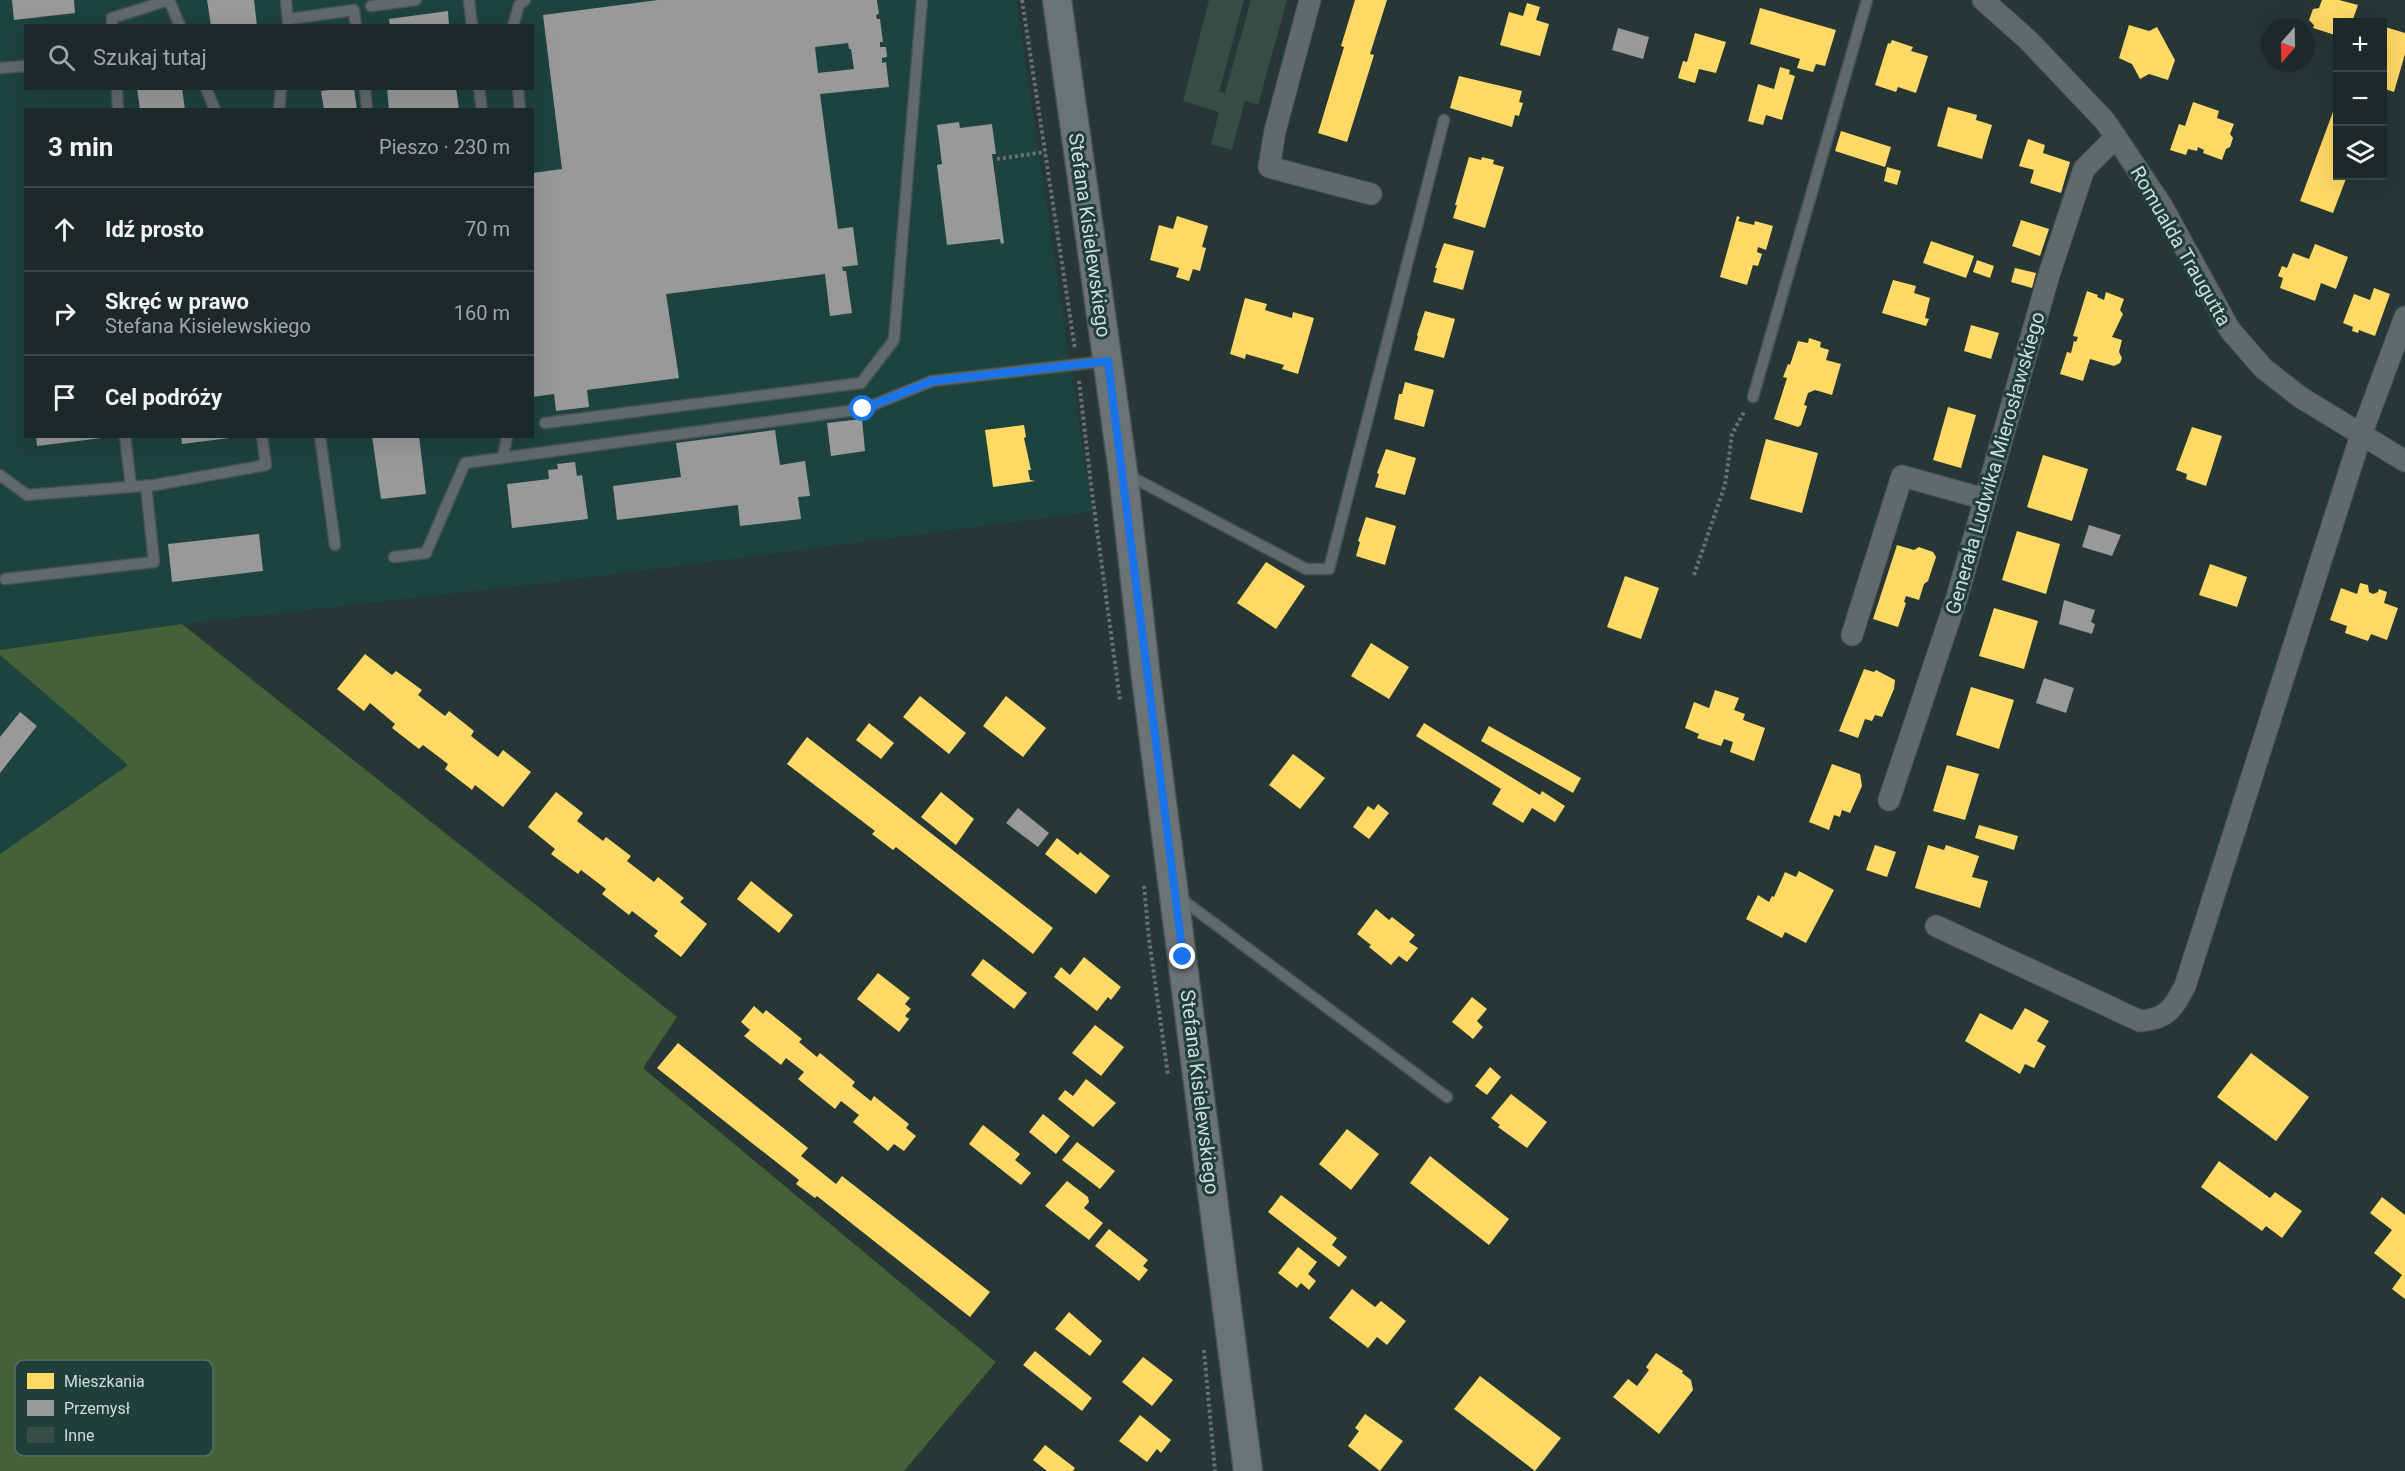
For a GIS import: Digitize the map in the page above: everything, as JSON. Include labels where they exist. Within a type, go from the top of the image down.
[{"type":"main road","name":"Stefana Kisielewskiego","points":[[1057,0],[1123,472],[1146,678],[1248,1471]]},
{"type":"street","points":[[1310,0],[1275,131],[1269,167],[1371,194]]},
{"type":"street","name":"Romualda Traugutta","points":[[1983,0],[2028,40],[2105,120],[2162,206],[2230,330],[2263,368],[2300,397],[2405,461]]},
{"type":"street","name":"Generała Ludwika Mierosławskiego","points":[[1889,800],[1957,597],[2048,278],[2084,169],[2116,136]]},
{"type":"street","points":[[1936,926],[2140,1021],[2155,1020],[2175,1005],[2185,986],[2361,435],[2405,317]]},
{"type":"street","points":[[1852,634],[1902,476],[1985,499]]},
{"type":"lane","points":[[112,24],[112,18],[169,0],[179,24]]},
{"type":"lane","points":[[286,0],[288,22],[354,10],[356,24]]},
{"type":"lane","points":[[371,6],[416,0]]},
{"type":"lane","points":[[469,0],[472,24]]},
{"type":"lane","points":[[514,24],[519,5],[525,0]]},
{"type":"lane","points":[[545,423],[861,383],[894,340],[922,0],[927,0]]},
{"type":"lane","points":[[1753,397],[1868,0]]},
{"type":"lane","points":[[0,68],[24,66]]},
{"type":"lane","points":[[117,90],[118,108]]},
{"type":"lane","points":[[207,90],[214,108]]},
{"type":"lane","points":[[279,108],[281,90]]},
{"type":"lane","points":[[365,90],[367,108]]},
{"type":"lane","points":[[479,90],[482,108]]},
{"type":"lane","points":[[518,90],[520,108]]},
{"type":"lane","points":[[1123,472],[1306,569],[1329,569],[1444,120]]},
{"type":"lane","points":[[394,557],[426,554],[465,463],[863,409],[932,381],[1108,361]]},
{"type":"lane","points":[[125,438],[130,487]]},
{"type":"lane","points":[[0,475],[27,495],[146,486],[266,465],[262,438]]},
{"type":"lane","points":[[320,438],[335,545]]},
{"type":"lane","points":[[502,458],[507,438]]},
{"type":"lane","points":[[5,579],[154,562],[146,486]]},
{"type":"lane","points":[[1174,894],[1447,1098]]},
{"type":"path","points":[[1022,0],[1077,365],[1090,485],[1120,704]]},
{"type":"path","points":[[998,159],[1046,152]]},
{"type":"path","points":[[1694,575],[1725,485],[1732,434],[1753,397]]},
{"type":"path","points":[[1143,875],[1149,939],[1169,1078]]},
{"type":"path","points":[[1203,1342],[1215,1471]]},
{"type":"shaded area","points":[[0,0],[1016,0],[1092,512],[546,583],[182,624],[0,650]]},
{"type":"shaded area","points":[[0,655],[129,765],[0,854]]},
{"type":"green space","points":[[182,624],[677,1017],[643,1068],[996,1362],[904,1471],[0,1471],[0,854],[128,765],[0,655],[0,650]]},
{"type":"building: Mieszkania","points":[[1355,0],[1387,0],[1370,54],[1374,55],[1347,142],[1318,133],[1344,47],[1341,46]]},
{"type":"building: Mieszkania","points":[[2322,0],[2339,0],[2358,5],[2353,18],[2333,18],[2333,34],[2315,29],[2315,18],[2310,18],[2313,9],[2319,8]]},
{"type":"building: Mieszkania","points":[[1527,3],[1540,7],[1536,20],[1549,24],[1540,56],[1500,45],[1509,12],[1523,16]]},
{"type":"building: Mieszkania","points":[[1760,8],[1836,30],[1825,66],[1816,64],[1813,72],[1797,68],[1800,59],[1750,44]]},
{"type":"building: Mieszkania","points":[[2129,25],[2149,31],[2157,27],[2175,60],[2168,80],[2149,74],[2140,79],[2132,64],[2119,58]]},
{"type":"building: Mieszkania","points":[[2387,28],[2405,33],[2405,54],[2394,92],[2387,90]]},
{"type":"building: Mieszkania","points":[[1695,33],[1726,42],[1716,73],[1699,69],[1695,83],[1678,78],[1683,61],[1687,62]]},
{"type":"building: Mieszkania","points":[[1892,40],[1913,47],[1911,51],[1928,56],[1916,93],[1898,87],[1896,92],[1875,85],[1888,43],[1890,44]]},
{"type":"building: Mieszkania","points":[[1780,67],[1790,70],[1789,74],[1795,76],[1782,120],[1766,115],[1763,125],[1748,121],[1758,84],[1774,89]]},
{"type":"building: Mieszkania","points":[[1459,76],[1522,91],[1519,102],[1523,103],[1519,116],[1515,115],[1512,127],[1450,108]]},
{"type":"building: Mieszkania","points":[[2193,102],[2219,111],[2217,118],[2234,124],[2230,134],[2233,138],[2230,147],[2226,149],[2222,160],[2203,153],[2204,150],[2198,147],[2197,151],[2188,149],[2186,155],[2170,150],[2179,124],[2185,126]]},
{"type":"building: Mieszkania","points":[[1948,107],[1977,115],[1976,120],[1992,125],[1982,159],[1937,146]]},
{"type":"building: Mieszkania","points":[[2333,112],[2333,180],[2345,180],[2333,213],[2300,201]]},
{"type":"building: Mieszkania","points":[[1841,131],[1891,147],[1885,167],[1835,151]]},
{"type":"building: Mieszkania","points":[[2028,139],[2045,145],[2043,153],[2070,162],[2061,193],[2030,183],[2034,170],[2019,166]]},
{"type":"building: Mieszkania","points":[[1469,157],[1494,160],[1493,164],[1504,167],[1485,228],[1453,218]]},
{"type":"building: Mieszkania","points":[[1887,167],[1901,171],[1897,185],[1884,181]]},
{"type":"building: Mieszkania","points":[[1177,216],[1208,226],[1202,247],[1206,248],[1200,271],[1193,269],[1189,281],[1176,277],[1179,268],[1150,260],[1159,225],[1173,229]]},
{"type":"building: Mieszkania","points":[[1737,216],[1740,217],[1738,221],[1754,225],[1755,221],[1773,226],[1766,250],[1758,247],[1757,252],[1762,254],[1758,266],[1753,265],[1747,285],[1720,277]]},
{"type":"building: Mieszkania","points":[[2021,220],[2049,229],[2040,256],[2012,246]]},
{"type":"building: Mieszkania","points":[[1931,241],[1974,256],[1966,278],[1923,263]]},
{"type":"building: Mieszkania","points":[[1444,243],[1474,251],[1463,290],[1433,282],[1437,268],[1435,268]]},
{"type":"building: Mieszkania","points":[[2315,244],[2348,257],[2336,289],[2321,283],[2315,301],[2280,288],[2283,278],[2278,276],[2282,266],[2287,268],[2293,253],[2309,259]]},
{"type":"building: Mieszkania","points":[[1977,260],[1994,266],[1990,278],[1973,272]]},
{"type":"building: Mieszkania","points":[[2015,268],[2036,273],[2032,288],[2011,282]]},
{"type":"building: Mieszkania","points":[[1893,280],[1916,286],[1914,293],[1930,298],[1925,318],[1929,319],[1926,326],[1882,313]]},
{"type":"building: Mieszkania","points":[[2374,288],[2390,294],[2375,336],[2359,330],[2358,333],[2352,331],[2353,327],[2343,323],[2354,294],[2370,300]]},
{"type":"building: Mieszkania","points":[[2087,291],[2104,300],[2106,292],[2124,299],[2120,310],[2123,314],[2112,337],[2122,340],[2119,352],[2122,358],[2120,363],[2114,366],[2090,359],[2083,381],[2060,374],[2067,352],[2071,353],[2074,341],[2076,342],[2078,337],[2073,336]]},
{"type":"building: Mieszkania","points":[[1245,298],[1267,304],[1265,310],[1278,314],[1292,318],[1293,312],[1314,318],[1298,374],[1282,369],[1284,365],[1246,354],[1245,359],[1230,354]]},
{"type":"building: Mieszkania","points":[[1425,311],[1455,319],[1444,358],[1414,350]]},
{"type":"building: Mieszkania","points":[[1971,325],[1999,333],[1991,359],[1964,351]]},
{"type":"building: Mieszkania","points":[[1809,338],[1821,342],[1820,347],[1829,350],[1826,360],[1841,364],[1832,395],[1815,390],[1808,393],[1804,405],[1807,406],[1801,425],[1798,427],[1774,419],[1787,378],[1783,377],[1788,364],[1790,365],[1798,341],[1808,343]]},
{"type":"building: Mieszkania","points":[[1405,382],[1434,390],[1424,427],[1394,419],[1399,394],[1402,394]]},
{"type":"building: Mieszkania","points":[[1948,407],[1976,415],[1961,468],[1933,460]]},
{"type":"building: Mieszkania","points":[[1024,425],[1026,437],[1024,438],[1031,470],[1028,470],[1030,480],[1035,481],[993,487],[985,430]]},
{"type":"building: Mieszkania","points":[[2192,427],[2222,436],[2206,486],[2186,479],[2187,474],[2176,470]]},
{"type":"building: Mieszkania","points":[[1766,439],[1818,453],[1802,513],[1750,499]]},
{"type":"building: Mieszkania","points":[[1386,449],[1416,458],[1405,495],[1375,487],[1379,474],[1377,473]]},
{"type":"building: Mieszkania","points":[[2043,455],[2088,469],[2072,521],[2027,507]]},
{"type":"building: Mieszkania","points":[[1366,517],[1396,526],[1385,565],[1356,556]]},
{"type":"building: Mieszkania","points":[[2017,531],[2060,544],[2046,594],[2002,580]]},
{"type":"building: Mieszkania","points":[[1897,545],[1914,550],[1919,547],[1933,552],[1936,557],[1919,600],[1906,596],[1898,627],[1873,619]]},
{"type":"building: Mieszkania","points":[[1266,562],[1305,586],[1276,629],[1237,603]]},
{"type":"building: Mieszkania","points":[[2210,564],[2247,577],[2237,607],[2199,595]]},
{"type":"building: Mieszkania","points":[[1625,576],[1659,588],[1641,639],[1607,627]]},
{"type":"building: Mieszkania","points":[[2360,583],[2368,585],[2369,592],[2373,594],[2379,589],[2387,592],[2384,603],[2398,608],[2387,640],[2371,634],[2368,641],[2345,633],[2347,626],[2330,620],[2341,588],[2357,594]]},
{"type":"building: Mieszkania","points":[[1994,608],[2038,621],[2024,669],[1979,656]]},
{"type":"building: Mieszkania","points":[[1371,643],[1409,667],[1389,699],[1351,676]]},
{"type":"building: Mieszkania","points":[[365,654],[392,675],[396,671],[422,690],[418,695],[445,716],[449,711],[474,731],[471,736],[498,757],[503,750],[531,772],[503,807],[475,785],[472,790],[445,769],[448,764],[423,745],[419,749],[392,728],[395,724],[370,703],[364,711],[337,689]]},
{"type":"building: Mieszkania","points":[[1864,669],[1874,672],[1876,670],[1895,680],[1894,689],[1882,717],[1875,715],[1872,721],[1865,719],[1858,738],[1839,731]]},
{"type":"building: Mieszkania","points":[[1971,687],[2014,700],[1999,749],[1956,735]]},
{"type":"building: Mieszkania","points":[[1715,690],[1739,698],[1734,710],[1745,714],[1743,720],[1765,728],[1754,761],[1730,752],[1733,742],[1724,739],[1721,746],[1697,738],[1699,734],[1685,728],[1694,702],[1709,708]]},
{"type":"building: Mieszkania","points":[[920,696],[966,733],[949,754],[903,717]]},
{"type":"building: Mieszkania","points":[[1006,696],[1046,728],[1023,757],[983,726]]},
{"type":"building: Mieszkania","points":[[869,723],[894,743],[881,759],[856,740]]},
{"type":"building: Mieszkania","points":[[1424,723],[1540,795],[1542,791],[1565,806],[1555,822],[1532,808],[1523,823],[1492,804],[1501,789],[1416,736]]},
{"type":"building: Mieszkania","points":[[1489,726],[1581,778],[1573,793],[1481,741]]},
{"type":"building: Mieszkania","points":[[807,737],[1053,928],[1033,954],[896,847],[893,850],[872,834],[875,831],[787,764]]},
{"type":"building: Mieszkania","points":[[1293,754],[1325,778],[1300,809],[1269,785]]},
{"type":"building: Mieszkania","points":[[1832,764],[1860,774],[1862,786],[1850,813],[1842,810],[1840,817],[1834,815],[1829,830],[1809,822]]},
{"type":"building: Mieszkania","points":[[1947,765],[1979,774],[1965,820],[1933,811]]},
{"type":"building: Mieszkania","points":[[556,792],[583,813],[577,821],[603,841],[606,837],[631,856],[627,861],[654,882],[658,877],[684,898],[680,902],[707,924],[681,957],[654,936],[658,931],[632,911],[629,915],[602,894],[606,889],[581,870],[578,874],[551,854],[555,849],[528,827]]},
{"type":"building: Mieszkania","points":[[941,792],[974,819],[956,845],[921,817]]},
{"type":"building: Mieszkania","points":[[1378,804],[1389,813],[1369,839],[1353,827],[1368,806],[1374,810]]},
{"type":"building: Mieszkania","points":[[1979,825],[2018,836],[2014,850],[1975,838]]},
{"type":"building: Mieszkania","points":[[1057,838],[1078,855],[1080,852],[1110,876],[1096,894],[1045,854]]},
{"type":"building: Mieszkania","points":[[1875,845],[1896,852],[1887,877],[1866,870]]},
{"type":"building: Mieszkania","points":[[1928,845],[1944,850],[1946,845],[1979,856],[1972,877],[1988,881],[1980,908],[1915,888]]},
{"type":"building: Mieszkania","points":[[1799,871],[1834,890],[1806,943],[1785,932],[1782,938],[1746,919],[1758,895],[1769,902],[1772,896],[1774,897],[1785,872],[1796,877]]},
{"type":"building: Mieszkania","points":[[751,881],[793,915],[779,933],[737,899]]},
{"type":"building: Mieszkania","points":[[1376,909],[1389,920],[1392,917],[1415,935],[1409,942],[1418,948],[1407,962],[1399,956],[1391,965],[1357,934]]},
{"type":"building: Mieszkania","points":[[1084,957],[1121,987],[1111,1000],[1108,997],[1097,1011],[1054,977],[1061,967],[1070,975]]},
{"type":"building: Mieszkania","points":[[983,959],[1027,993],[1014,1009],[971,975]]},
{"type":"building: Mieszkania","points":[[878,973],[910,998],[905,1004],[911,1009],[905,1016],[909,1019],[899,1032],[857,999]]},
{"type":"building: Mieszkania","points":[[1472,997],[1487,1009],[1477,1021],[1483,1027],[1473,1039],[1452,1022]]},
{"type":"building: Mieszkania","points":[[754,1006],[763,1014],[766,1010],[802,1039],[799,1042],[817,1057],[820,1053],[855,1082],[852,1086],[871,1101],[874,1096],[909,1124],[906,1128],[916,1136],[904,1151],[894,1144],[888,1151],[853,1122],[859,1115],[841,1101],[835,1109],[798,1079],[804,1072],[786,1058],[781,1065],[744,1036],[750,1030],[741,1022]]},
{"type":"building: Mieszkania","points":[[2025,1008],[2049,1021],[2037,1041],[2046,1046],[2034,1068],[2025,1064],[2020,1074],[1965,1041],[1980,1013],[2012,1030]]},
{"type":"building: Mieszkania","points":[[1095,1025],[1124,1047],[1101,1076],[1072,1053]]},
{"type":"building: Mieszkania","points":[[678,1043],[808,1148],[801,1156],[836,1184],[842,1176],[990,1292],[970,1317],[817,1196],[815,1198],[796,1184],[799,1180],[657,1068]]},
{"type":"building: Mieszkania","points":[[2251,1053],[2309,1097],[2276,1141],[2217,1097]]},
{"type":"building: Mieszkania","points":[[1490,1067],[1501,1077],[1487,1095],[1475,1086]]},
{"type":"building: Mieszkania","points":[[1086,1079],[1116,1103],[1093,1127],[1058,1099],[1065,1090],[1073,1096]]},
{"type":"building: Mieszkania","points":[[1511,1094],[1547,1122],[1527,1148],[1498,1127],[1500,1125],[1491,1118]]},
{"type":"building: Mieszkania","points":[[1043,1114],[1070,1136],[1056,1154],[1029,1132]]},
{"type":"building: Mieszkania","points":[[983,1125],[1020,1154],[1015,1160],[1031,1173],[1021,1185],[969,1144]]},
{"type":"building: Mieszkania","points":[[1347,1129],[1379,1154],[1351,1190],[1319,1164]]},
{"type":"building: Mieszkania","points":[[1077,1142],[1115,1171],[1100,1189],[1062,1160]]},
{"type":"building: Mieszkania","points":[[1430,1156],[1509,1219],[1489,1245],[1410,1183]]},
{"type":"building: Mieszkania","points":[[2219,1161],[2270,1198],[2275,1192],[2302,1211],[2282,1238],[2266,1226],[2262,1231],[2201,1187]]},
{"type":"building: Mieszkania","points":[[1067,1181],[1088,1197],[1089,1202],[1084,1208],[1103,1223],[1089,1240],[1045,1206]]},
{"type":"building: Mieszkania","points":[[1281,1195],[1337,1238],[1332,1245],[1347,1257],[1339,1267],[1268,1212]]},
{"type":"building: Mieszkania","points":[[2382,1197],[2405,1215],[2405,1299],[2392,1289],[2402,1275],[2374,1253],[2392,1230],[2370,1213]]},
{"type":"building: Mieszkania","points":[[1109,1229],[1148,1260],[1143,1266],[1148,1270],[1139,1281],[1095,1246]]},
{"type":"building: Mieszkania","points":[[1298,1247],[1317,1262],[1308,1274],[1316,1281],[1309,1290],[1301,1283],[1297,1288],[1278,1273]]},
{"type":"building: Mieszkania","points":[[1352,1289],[1375,1307],[1381,1301],[1406,1321],[1387,1345],[1377,1337],[1368,1348],[1329,1318]]},
{"type":"building: Mieszkania","points":[[1069,1312],[1102,1341],[1090,1356],[1055,1329]]},
{"type":"building: Mieszkania","points":[[1035,1351],[1092,1398],[1082,1411],[1023,1365]]},
{"type":"building: Mieszkania","points":[[1656,1353],[1683,1371],[1682,1373],[1691,1380],[1693,1390],[1659,1434],[1613,1397],[1628,1379],[1637,1386],[1649,1370],[1646,1367]]},
{"type":"building: Mieszkania","points":[[1143,1357],[1173,1380],[1152,1406],[1122,1382]]},
{"type":"building: Mieszkania","points":[[1480,1376],[1561,1438],[1535,1471],[1454,1409]]},
{"type":"building: Mieszkania","points":[[1365,1414],[1403,1441],[1380,1471],[1348,1446],[1359,1431],[1355,1428]]},
{"type":"building: Mieszkania","points":[[1140,1415],[1171,1440],[1161,1453],[1157,1449],[1147,1462],[1119,1441]]},
{"type":"building: Mieszkania","points":[[1045,1445],[1075,1468],[1073,1471],[1047,1471],[1033,1460]]},
{"type":"building: Przemysł","points":[[12,0],[74,0],[75,13],[14,20]]},
{"type":"building: Przemysł","points":[[207,0],[254,0],[257,24],[211,24]]},
{"type":"building: Przemysł","points":[[658,0],[877,0],[879,14],[876,15],[877,19],[880,19],[883,42],[880,42],[880,47],[886,47],[887,57],[882,58],[882,63],[886,62],[889,87],[820,94],[838,229],[853,227],[858,265],[842,267],[843,271],[846,271],[852,313],[830,316],[825,274],[666,294],[679,378],[587,390],[589,407],[556,411],[554,394],[534,397],[534,173],[562,169],[543,15]],"holes":[[[848,43],[854,69],[818,73],[815,47]]]},
{"type":"building: Przemysł","points":[[448,11],[449,24],[390,24],[389,19]]},
{"type":"building: Przemysł","points":[[1618,28],[1649,37],[1643,59],[1612,50]]},
{"type":"building: Przemysł","points":[[137,90],[182,90],[185,108],[140,108]]},
{"type":"building: Przemysł","points":[[354,90],[357,108],[324,108],[321,91]]},
{"type":"building: Przemysł","points":[[387,90],[456,90],[459,108],[389,108]]},
{"type":"building: Przemysł","points":[[959,122],[960,128],[992,124],[996,154],[992,154],[1004,243],[1001,244],[1000,239],[947,245],[937,165],[942,164],[937,125]]},
{"type":"building: Przemysł","points":[[862,419],[865,451],[831,456],[827,423]]},
{"type":"building: Przemysł","points":[[775,430],[780,465],[805,461],[810,496],[798,497],[801,519],[740,526],[738,505],[617,520],[613,486],[681,477],[676,443]]},
{"type":"building: Przemysł","points":[[36,438],[102,438],[37,446]]},
{"type":"building: Przemysł","points":[[181,438],[230,438],[182,444]]},
{"type":"building: Przemysł","points":[[372,438],[419,438],[426,494],[381,499]]},
{"type":"building: Przemysł","points":[[575,462],[577,476],[582,475],[588,519],[512,528],[507,484],[549,479],[548,470],[558,469],[557,464]]},
{"type":"building: Przemysł","points":[[2089,525],[2121,535],[2112,556],[2082,547]]},
{"type":"building: Przemysł","points":[[259,534],[263,571],[172,582],[168,544]]},
{"type":"building: Przemysł","points":[[2064,600],[2095,610],[2091,622],[2095,624],[2092,634],[2059,624]]},
{"type":"building: Przemysł","points":[[2044,678],[2074,688],[2066,713],[2036,703]]},
{"type":"building: Przemysł","points":[[20,712],[37,726],[0,773],[0,737]]},
{"type":"building: Przemysł","points":[[1018,808],[1049,833],[1038,847],[1006,823]]},
{"type":"building: Inne","points":[[1209,0],[1244,0],[1219,92],[1225,93],[1251,0],[1287,0],[1258,105],[1245,101],[1232,150],[1211,144],[1219,112],[1183,101]]},
{"type":"route","points":[[863,409],[932,381],[1108,361],[1146,678],[1183,957]]}]
